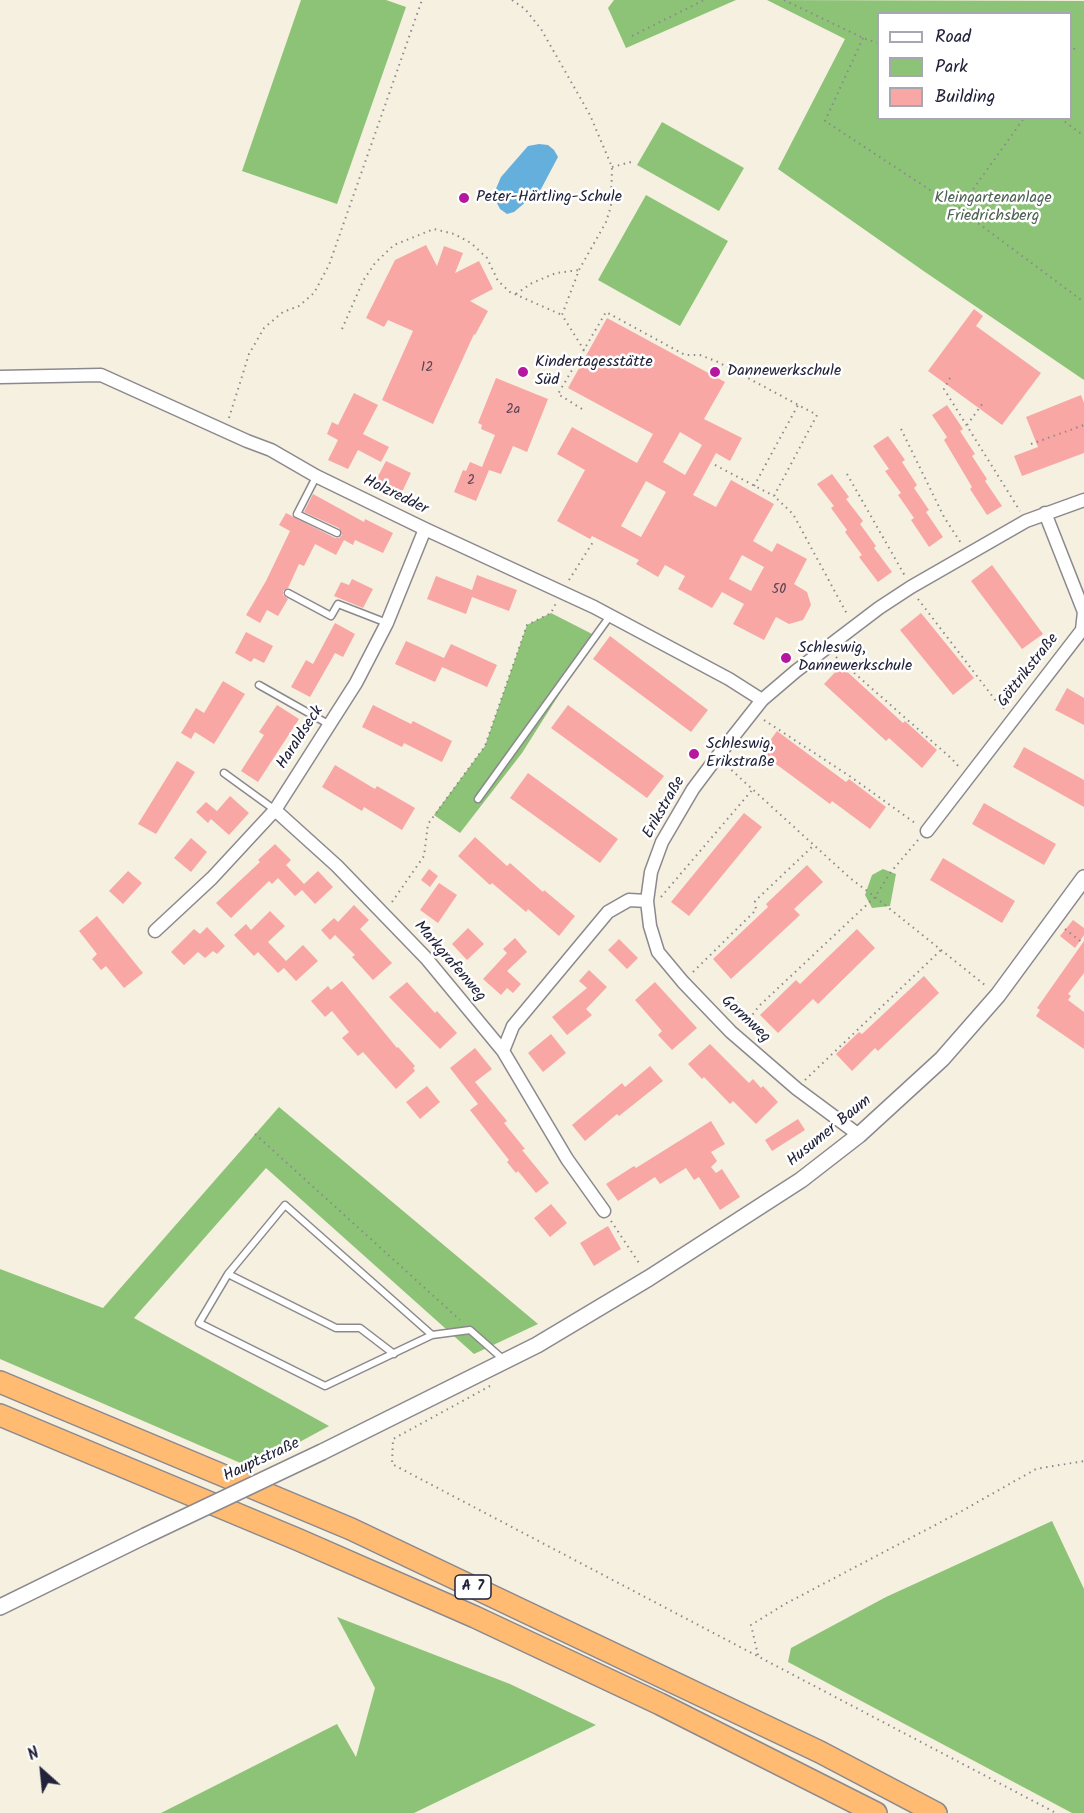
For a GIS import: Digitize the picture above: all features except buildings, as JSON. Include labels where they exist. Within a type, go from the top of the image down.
[{"type":"highway","name":"A 7","points":[[0,1382],[351,1529],[820,1752],[936,1813]]},
{"type":"highway","name":"A 7","points":[[0,1415],[475,1617],[660,1704],[876,1813]]},
{"type":"street","name":"Holzredder","points":[[0,377],[101,375],[271,450],[316,476],[425,529],[611,615],[729,679],[762,700]]},
{"type":"street","name":"Erikstraße","points":[[647,901],[651,872],[662,842],[687,798],[762,700],[796,671],[911,586],[1026,521],[1084,500]]},
{"type":"street","name":"Göttrikstraße","points":[[927,831],[1082,630],[1084,612],[1045,513]]},
{"type":"street","name":"Haraldseck","points":[[155,931],[212,878],[274,810],[356,683],[387,623],[425,529]]},
{"type":"street","name":"Markgrafenweg","points":[[274,810],[337,866],[426,958],[503,1051],[567,1159],[604,1211]]},
{"type":"street","name":"Husumer Baum","points":[[537,1345],[649,1278],[801,1180],[859,1135],[942,1059],[998,995],[1084,878]]},
{"type":"street","points":[[503,1051],[513,1026],[608,912],[629,900],[647,901]]},
{"type":"street","name":"Gormweg","points":[[647,901],[650,926],[658,952],[683,982],[737,1037],[797,1089],[859,1135]]},
{"type":"street","name":"Hauptstraße","points":[[0,1607],[322,1452],[537,1345]]},
{"type":"lane","points":[[316,476],[297,514],[337,533]]},
{"type":"lane","points":[[288,593],[331,616],[338,604],[387,623]]},
{"type":"lane","points":[[478,799],[611,615]]},
{"type":"lane","points":[[259,685],[330,725]]},
{"type":"lane","name":"Markgrafenweg","points":[[224,773],[274,810]]},
{"type":"lane","points":[[432,1335],[285,1205],[228,1274],[199,1323],[325,1386],[432,1335],[471,1330],[505,1361]]},
{"type":"lane","points":[[228,1274],[336,1328],[360,1328],[394,1354]]},
{"type":"path","points":[[225,430],[249,354],[264,328],[284,312],[299,306],[314,293],[329,265],[422,0]]},
{"type":"path","points":[[512,0],[525,9],[541,29],[590,115],[612,167],[611,206],[606,222],[579,270],[562,315]]},
{"type":"path","points":[[632,36],[704,0]]},
{"type":"path","points":[[784,0],[863,38],[877,42]]},
{"type":"path","points":[[863,38],[825,121],[959,209],[1084,302]]},
{"type":"path","points":[[1072,52],[1077,45]]},
{"type":"path","points":[[959,209],[1023,120]]},
{"type":"path","points":[[1063,120],[1084,136]]},
{"type":"path","points":[[612,167],[635,161]]},
{"type":"path","points":[[342,329],[363,281],[375,263],[394,245],[434,229],[454,234],[471,243],[487,258],[498,281],[516,294],[562,315],[584,350]]},
{"type":"path","points":[[516,294],[532,283],[556,273],[579,270]]},
{"type":"path","points":[[582,409],[558,394],[606,312],[685,355],[700,355],[718,362],[817,415],[774,496]]},
{"type":"path","points":[[950,378],[944,389],[1026,521]]},
{"type":"path","points":[[967,425],[983,403]]},
{"type":"path","points":[[754,486],[798,405]]},
{"type":"path","points":[[1031,444],[1084,425]]},
{"type":"path","points":[[901,429],[944,517],[968,553]]},
{"type":"path","points":[[715,465],[774,496],[793,514],[854,627]]},
{"type":"path","points":[[847,474],[918,599],[996,701],[1014,717]]},
{"type":"path","points":[[384,914],[424,856],[428,824],[486,746],[527,625],[551,613],[593,542]]},
{"type":"path","points":[[827,649],[952,759],[968,778]]},
{"type":"path","points":[[737,1037],[759,1006],[875,897],[890,873],[927,831],[851,777],[752,712]]},
{"type":"path","points":[[717,757],[850,878],[998,995]]},
{"type":"path","points":[[647,901],[660,898],[753,789]]},
{"type":"path","points":[[683,982],[756,910],[755,901],[814,845]]},
{"type":"path","points":[[1053,921],[1084,944]]},
{"type":"path","points":[[797,1089],[941,950]]},
{"type":"path","points":[[255,1134],[471,1330]]},
{"type":"path","points":[[604,1211],[649,1278]]},
{"type":"path","points":[[493,1385],[393,1439],[392,1464],[1056,1813]]},
{"type":"path","points":[[758,1655],[751,1625],[785,1604],[960,1512],[1036,1469],[1084,1461]]},
{"type":"green space","points":[[301,0],[386,0],[406,7],[337,204],[242,171]]},
{"type":"green space","points":[[614,0],[736,0],[626,48],[608,8]]},
{"type":"green space","name":"Kleingartenanlage Friedrichsberg","points":[[767,0],[1084,1],[1084,380],[925,272],[778,169],[845,39]]},
{"type":"green space","points":[[662,122],[744,168],[719,211],[637,165]]},
{"type":"green space","points":[[646,195],[728,241],[680,326],[598,280]]},
{"type":"green space","points":[[551,613],[596,636],[522,753],[460,833],[434,815],[485,746],[527,625]]},
{"type":"green space","points":[[883,869],[896,874],[890,906],[872,908],[865,895],[872,875]]},
{"type":"green space","points":[[279,1107],[538,1324],[474,1354],[266,1168],[134,1318],[329,1426],[252,1468],[0,1359],[0,1269],[103,1308]]},
{"type":"green space","points":[[1052,1521],[1084,1589],[1084,1813],[1072,1813],[788,1662],[791,1648],[886,1597]]},
{"type":"green space","points":[[337,1617],[510,1684],[596,1725],[414,1813],[161,1813],[337,1724],[356,1757],[375,1688]]},
{"type":"water","points":[[548,145],[558,157],[541,189],[514,212],[507,214],[500,209],[496,201],[495,191],[501,177],[528,146]]},
{"type":"place","name":"Peter-Härtling-Schule","points":[[464,198]]},
{"type":"place","name":"Kindertagesstätte Süd","points":[[523,372]]},
{"type":"place","name":"Dannewerkschule","points":[[715,372]]},
{"type":"place","name":"Schleswig, Dannewerkschule","points":[[786,658]]},
{"type":"place","name":"Schleswig, Erikstraße","points":[[694,754]]}]
